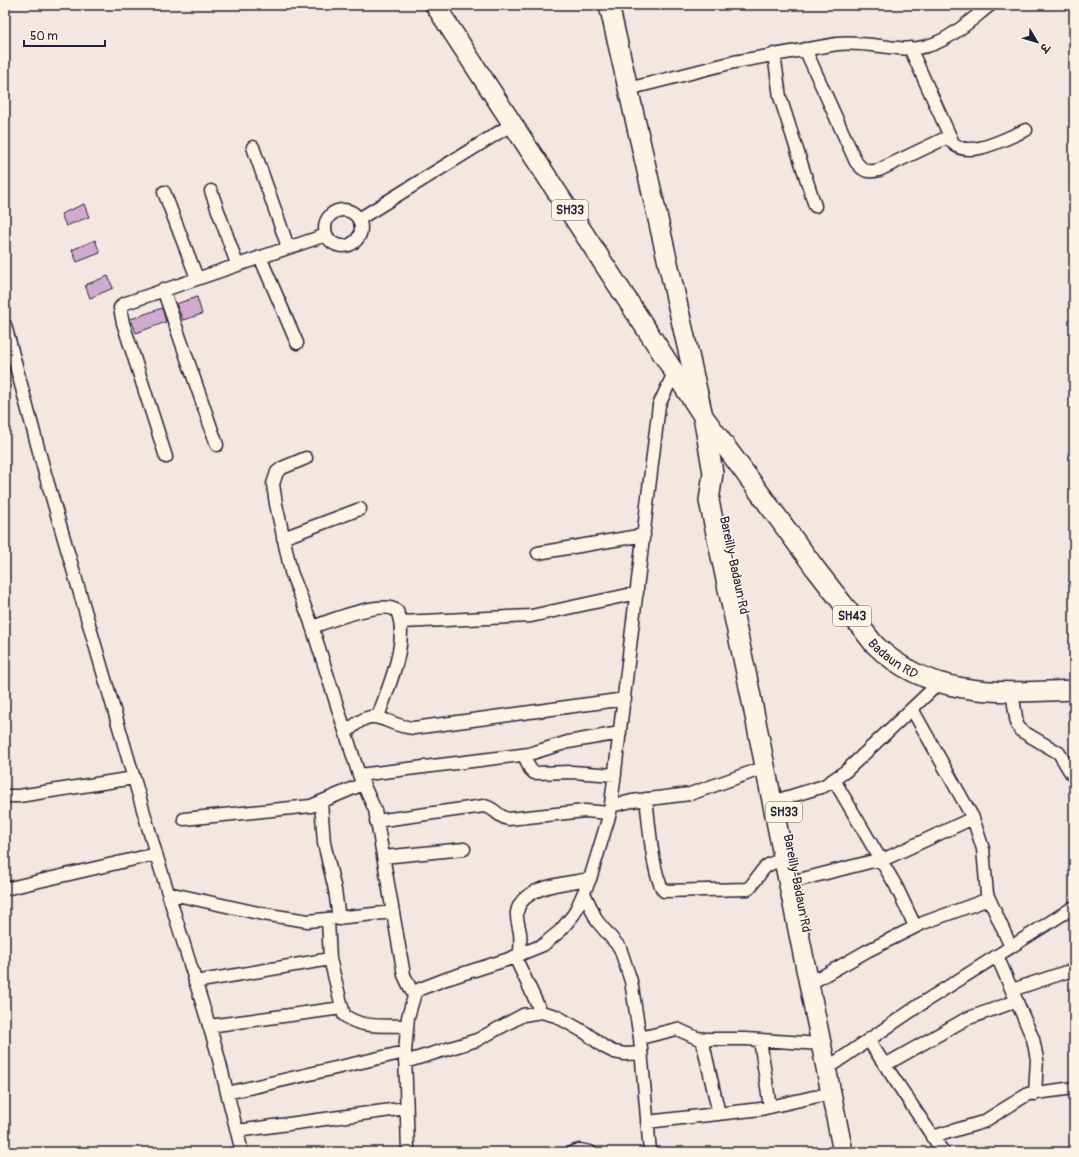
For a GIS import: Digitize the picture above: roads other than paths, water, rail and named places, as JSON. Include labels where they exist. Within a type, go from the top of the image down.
[{"type":"main road","name":"SH33","points":[[435,5],[514,123],[703,416]]},
{"type":"main road","name":"SH33","points":[[609,5],[703,416],[713,473],[709,501],[766,767],[821,1044],[830,1066],[831,1093],[843,1152]]},
{"type":"main road","name":"Badaun RD","points":[[703,416],[801,550],[874,644],[885,655],[908,670],[938,684],[979,690],[1012,692],[1074,690]]},
{"type":"main road","name":"Bareilly-Badaun Rd","points":[[713,473],[720,498],[757,667],[799,880],[830,1066],[853,1152]]},
{"type":"street","points":[[628,88],[706,68],[774,54],[853,42],[910,48],[923,47],[954,34],[971,22],[990,5]]},
{"type":"street","points":[[910,48],[953,143],[957,148],[970,150],[981,148],[1026,130]]},
{"type":"street","points":[[805,49],[856,162],[863,170],[871,172],[879,170],[950,136]]},
{"type":"street","points":[[774,54],[780,97],[815,206]]},
{"type":"street","points":[[359,219],[514,123]]},
{"type":"street","points":[[253,147],[288,247]]},
{"type":"street","points":[[211,191],[237,264]]},
{"type":"street","points":[[164,192],[197,278]]},
{"type":"street","points":[[338,210],[351,211],[359,219],[362,226],[361,232],[355,242],[350,245],[339,246],[329,240],[326,234],[325,223],[328,217],[338,210]]},
{"type":"street","points":[[166,457],[126,335],[120,308],[123,304],[129,301],[326,234]]},
{"type":"street","points":[[260,257],[297,343]]},
{"type":"street","points":[[163,290],[217,445]]},
{"type":"street","points":[[5,325],[44,470],[156,854],[209,1026],[242,1152]]},
{"type":"street","points":[[408,1152],[405,1057],[406,1026],[409,1007],[414,996],[420,989],[431,984],[518,956],[543,945],[560,931],[574,914],[590,879],[611,809],[659,405],[674,373]]},
{"type":"street","points":[[306,458],[282,468],[275,477],[273,484],[276,504],[291,572],[312,627],[361,779],[372,801],[404,975],[414,996]]},
{"type":"street","points":[[283,538],[360,509]]},
{"type":"street","points":[[538,552],[644,534]]},
{"type":"street","points":[[401,622],[531,616],[637,593]]},
{"type":"street","points":[[312,627],[358,612],[389,606],[397,611],[401,622],[400,646],[378,717]]},
{"type":"street","points":[[782,799],[816,789],[834,780],[860,760],[938,684]]},
{"type":"street","points":[[1012,692],[1017,724],[1020,730],[1059,753],[1074,778]]},
{"type":"street","points":[[346,733],[360,719],[367,717],[378,717],[390,720],[398,725],[414,728],[625,699]]},
{"type":"street","points":[[912,709],[973,818],[983,849],[986,885],[989,899],[1011,947]]},
{"type":"street","points":[[184,819],[304,807],[320,802],[361,779],[524,755],[568,742],[620,732]]},
{"type":"street","points":[[524,755],[530,769],[534,773],[565,771],[615,775]]},
{"type":"street","points":[[376,821],[484,806],[489,807],[501,818],[508,819],[611,809],[646,799],[690,794],[766,767]]},
{"type":"street","points":[[5,796],[20,796],[134,778]]},
{"type":"street","points":[[834,780],[899,892],[916,926]]},
{"type":"street","points":[[646,799],[655,867],[658,880],[664,891],[748,888],[760,871],[768,864],[784,860]]},
{"type":"street","points":[[320,802],[324,843],[335,890],[330,959],[344,1015],[365,1025],[406,1026]]},
{"type":"street","points":[[799,880],[880,860],[901,852],[973,818]]},
{"type":"street","points":[[383,857],[464,849]]},
{"type":"street","points":[[5,889],[156,854]]},
{"type":"street","points":[[541,1012],[518,956],[520,938],[517,917],[522,901],[527,895],[544,888],[590,879]]},
{"type":"street","points":[[168,893],[263,914],[308,921],[334,920],[393,912]]},
{"type":"street","points":[[584,893],[597,921],[620,948],[631,981],[640,1038],[650,1152]]},
{"type":"street","points":[[816,980],[867,951],[916,926],[989,899]]},
{"type":"street","points":[[830,1066],[869,1041],[927,1000],[1074,908]]},
{"type":"street","points":[[996,956],[1031,1030],[1036,1048],[1037,1059],[1035,1094]]},
{"type":"street","points":[[195,982],[330,959]]},
{"type":"street","points":[[1012,990],[1066,972],[1074,972]]},
{"type":"street","points":[[885,1065],[966,1019],[1017,1001]]},
{"type":"street","points":[[209,1026],[342,1008]]},
{"type":"street","points":[[227,1093],[405,1057],[478,1040],[523,1015],[541,1012],[556,1016],[586,1033],[604,1047],[614,1052],[625,1054],[641,1053]]},
{"type":"street","points":[[640,1038],[677,1030],[702,1039],[760,1040],[821,1044]]},
{"type":"street","points":[[702,1039],[719,1114]]},
{"type":"street","points":[[760,1040],[770,1107]]},
{"type":"street","points":[[869,1041],[943,1152]]},
{"type":"street","points":[[932,1137],[976,1125],[1020,1097],[1074,1088]]},
{"type":"street","points":[[647,1122],[770,1107],[831,1093]]},
{"type":"street","points":[[237,1131],[406,1108]]},
{"type":"street","points":[[573,1152],[585,1150],[590,1152]]}]
